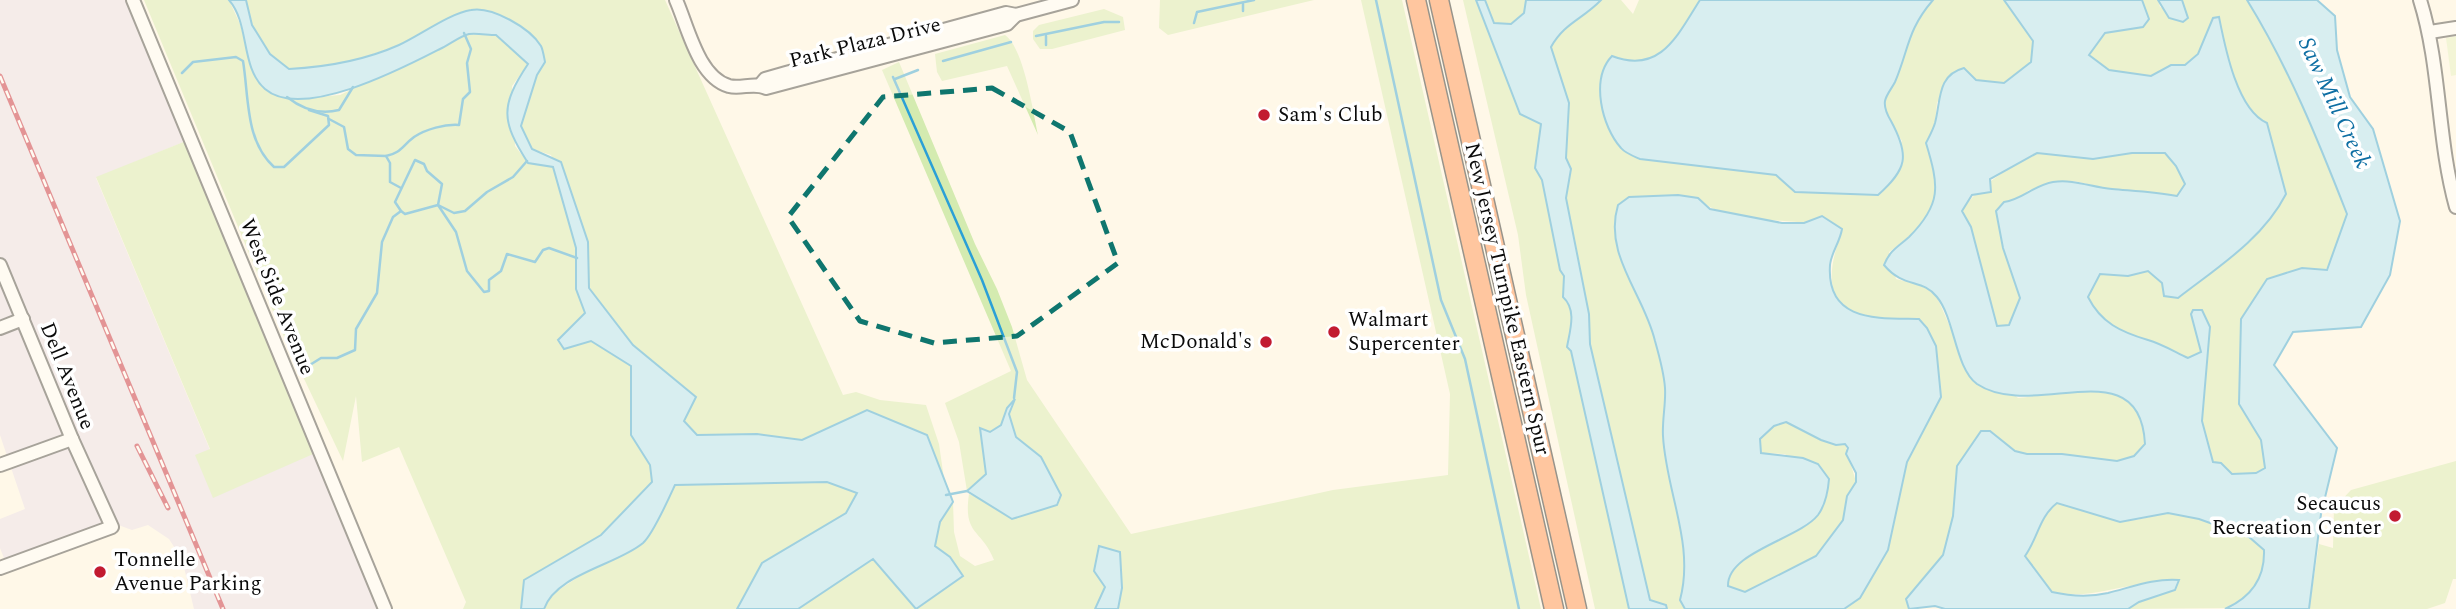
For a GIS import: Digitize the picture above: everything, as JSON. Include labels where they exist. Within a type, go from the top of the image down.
[{"type":"highway","name":"New Jersey Turnpike Eastern Spur","points":[[1416,0],[1554,609]]},
{"type":"highway","name":"New Jersey Turnpike Eastern Spur","points":[[1439,0],[1577,609]]},
{"type":"street","name":"West Side Avenue","points":[[133,0],[385,609]]},
{"type":"street","name":"Park Plaza Drive","points":[[676,0],[708,72],[720,83],[736,88],[760,85],[766,88],[918,44],[1007,24],[1016,15],[1072,0]]},
{"type":"street","points":[[2420,0],[2430,33],[2451,158],[2456,207]]},
{"type":"street","points":[[2430,33],[2456,28]]},
{"type":"street","name":"Dell Avenue","points":[[0,265],[72,439],[112,527],[0,568]]},
{"type":"street","points":[[0,328],[23,319]]},
{"type":"street","points":[[0,465],[72,439]]},
{"type":"highlighted area","points":[[992,88],[1070,132],[1118,263],[1017,336],[934,343],[860,321],[788,217],[883,97]]},
{"type":"shaded area","points":[[0,0],[133,0],[191,139],[96,178],[210,450],[195,456],[320,451],[385,609],[194,609],[182,559],[169,539],[148,525],[132,530],[113,523],[6,563],[0,548],[0,519],[25,509],[0,435]]},
{"type":"green space","points":[[144,0],[229,0],[240,24],[254,75],[279,96],[296,99],[340,95],[468,34],[496,35],[528,64],[512,86],[515,146],[528,163],[553,167],[576,248],[576,289],[585,313],[565,349],[591,341],[631,366],[631,435],[650,465],[652,482],[601,535],[524,580],[521,609],[463,609],[466,602],[399,447],[362,462],[356,396],[343,461],[280,328]]},
{"type":"green space","points":[[246,0],[665,0],[843,395],[856,392],[880,400],[926,405],[939,444],[944,479],[927,435],[828,431],[802,440],[757,434],[697,435],[684,421],[695,397],[633,345],[589,288],[588,242],[551,155],[532,149],[521,126],[537,75],[545,62],[541,50],[525,34],[470,10],[397,46],[343,64],[289,69],[270,54],[252,25]]},
{"type":"green space","points":[[1160,0],[1314,0],[1168,35],[1159,28]]},
{"type":"green space","points":[[1361,0],[1402,0],[1541,609],[1118,609],[1122,588],[1105,587],[1095,609],[798,609],[873,558],[916,608],[950,557],[935,546],[940,522],[953,502],[954,532],[960,556],[975,566],[994,560],[971,525],[969,494],[993,504],[1012,519],[1056,505],[1061,496],[1041,457],[1016,437],[1009,414],[1015,399],[1001,425],[990,432],[980,428],[986,474],[967,491],[959,442],[945,403],[1011,371],[882,70],[899,62],[975,244],[997,289],[1012,327],[1027,380],[1131,534],[1333,490],[1448,475],[1450,394]]},
{"type":"green space","points":[[1463,0],[1476,0],[1520,114],[1541,124],[1535,168],[1542,180],[1560,270],[1564,276],[1563,296],[1570,307],[1571,327],[1567,347],[1571,351],[1629,609],[1595,609],[1526,295],[1518,235]]},
{"type":"green space","points":[[1485,0],[1526,0],[1524,13],[1511,24],[1494,23]]},
{"type":"green space","points":[[1601,0],[1621,0],[1633,14],[1639,0],[1700,0],[1675,38],[1656,56],[1629,60],[1612,56],[1622,150],[1640,159],[1777,175],[1795,192],[1878,195],[1902,141],[1888,116],[1885,100],[1896,80],[1919,19],[1933,0],[2004,0],[2034,41],[2031,62],[2004,83],[1976,80],[1937,102],[1935,123],[1926,143],[1934,179],[1932,206],[1917,228],[1889,252],[1896,279],[1924,286],[1937,297],[1957,343],[2018,398],[2080,390],[2111,393],[2124,398],[2139,411],[2144,424],[2145,444],[2134,456],[2117,461],[2062,454],[2027,454],[2015,451],[1990,431],[1957,466],[1953,516],[1943,555],[1906,599],[1909,609],[1844,609],[1860,598],[1888,550],[1907,462],[1941,397],[1936,346],[1927,328],[1919,319],[1864,318],[1846,310],[1834,292],[1832,281],[1834,258],[1841,235],[1804,223],[1734,216],[1709,206],[1698,198],[1629,197],[1618,205],[1616,241],[1620,258],[1650,324],[1661,364],[1665,388],[1665,457],[1684,559],[1680,600],[1685,609],[1667,609],[1665,605],[1650,601],[1590,344],[1589,314],[1566,197],[1571,169],[1566,158],[1569,103],[1551,47],[1562,32]]},
{"type":"green space","points":[[2142,0],[2158,0],[2160,7],[2188,18],[2182,0],[2247,0],[2278,51],[2303,103],[2347,214],[2330,266],[2324,270],[2239,404],[2261,440],[2265,468],[2256,473],[2232,474],[2221,463],[2213,462],[2202,421],[2210,327],[2191,314],[2201,352],[2188,359],[2113,325],[2099,314],[2088,297],[2100,274],[2128,276],[2148,271],[2162,283],[2286,194],[2267,123],[2256,116],[2240,92],[2229,61],[2219,18],[2213,18],[2198,54],[2185,65],[2171,65],[2151,76],[2109,70],[2089,55],[2105,33],[2149,19]]},
{"type":"green space","points":[[1104,9],[1123,17],[1125,30],[1052,49],[1040,49],[1033,39],[1033,31],[1039,25]]},
{"type":"green space","points":[[1005,35],[1012,42],[1022,66],[1038,135],[1007,66],[942,81],[937,72],[935,54]]},
{"type":"green space","points":[[2456,36],[2456,75],[2451,76],[2446,38]]},
{"type":"green space","points":[[191,139],[320,451],[213,498],[195,455],[210,449],[96,177]]},
{"type":"green space","points":[[2037,153],[2093,159],[2132,153],[2165,153],[2176,166],[2185,184],[2177,196],[2110,189],[2074,181],[2029,190],[2017,200],[2004,202],[1996,211],[2003,248],[2020,298],[2008,325],[1997,326],[1962,211],[1986,184]]},
{"type":"green space","points":[[1786,422],[1821,440],[1845,444],[1856,482],[1841,525],[1816,556],[1745,592],[1728,586],[1730,575],[1738,565],[1762,548],[1812,521],[1820,512],[1828,493],[1785,454],[1761,453],[1760,439],[1774,426]]},
{"type":"green space","points":[[2456,461],[2456,579],[2453,579],[2445,603],[2427,609],[2309,609],[2319,544],[2333,548],[2334,508],[2351,490]]},
{"type":"green space","points":[[827,482],[857,493],[846,513],[762,563],[737,609],[544,609],[548,597],[592,568],[675,485]]},
{"type":"green space","points":[[2057,503],[2136,520],[2168,513],[2199,519],[2249,537],[2264,549],[2264,571],[2247,597],[2227,608],[2128,609],[2139,602],[2175,590],[2145,585],[2085,594],[2052,592],[2025,556],[2042,521]]},
{"type":"water","points":[[229,0],[246,0],[252,25],[270,54],[289,69],[331,65],[372,55],[399,45],[454,15],[471,10],[489,11],[528,32],[541,46],[545,62],[537,75],[521,126],[532,149],[561,162],[588,242],[589,288],[633,345],[696,397],[684,421],[697,435],[757,434],[802,440],[867,410],[927,435],[953,502],[940,522],[935,546],[950,557],[963,576],[916,609],[873,559],[798,609],[737,609],[762,563],[846,513],[857,493],[827,482],[675,485],[656,524],[643,543],[561,587],[544,609],[521,609],[524,580],[601,535],[652,482],[650,465],[631,435],[631,366],[591,341],[564,349],[558,340],[585,313],[576,289],[576,248],[553,167],[528,163],[509,124],[507,114],[512,91],[528,64],[496,35],[469,34],[402,68],[352,88],[303,99],[282,97],[265,89],[257,80],[248,57],[240,21]]},
{"type":"water","points":[[1476,0],[1485,0],[1494,23],[1511,24],[1524,13],[1526,0],[1601,0],[1562,32],[1551,47],[1569,103],[1566,158],[1571,169],[1566,198],[1589,314],[1590,344],[1650,600],[1666,605],[1667,609],[1629,609],[1571,351],[1567,347],[1571,327],[1570,308],[1563,297],[1564,276],[1560,270],[1542,180],[1535,168],[1541,124],[1520,114]]},
{"type":"water","points":[[1700,0],[1933,0],[1913,30],[1895,82],[1885,101],[1886,111],[1903,153],[1900,169],[1888,186],[1878,195],[1795,192],[1776,175],[1640,159],[1623,150],[1608,128],[1601,103],[1601,77],[1605,66],[1612,56],[1643,60],[1656,56],[1675,38]]},
{"type":"water","name":"Saw Mill Creek","points":[[2004,0],[2142,0],[2149,19],[2143,27],[2105,33],[2089,55],[2109,70],[2151,76],[2171,65],[2185,65],[2198,54],[2213,18],[2219,17],[2240,92],[2257,116],[2267,123],[2286,194],[2252,239],[2178,298],[2164,296],[2162,283],[2148,271],[2128,276],[2100,274],[2088,297],[2099,314],[2113,325],[2188,358],[2201,352],[2191,314],[2193,310],[2202,310],[2210,327],[2202,421],[2213,462],[2221,463],[2232,474],[2256,473],[2265,468],[2261,440],[2239,404],[2241,319],[2267,279],[2302,268],[2327,270],[2347,214],[2289,78],[2247,0],[2317,0],[2335,16],[2337,50],[2350,97],[2373,129],[2400,221],[2390,275],[2361,327],[2293,332],[2274,365],[2337,448],[2321,514],[2309,609],[2225,609],[2243,599],[2255,586],[2262,569],[2264,550],[2249,537],[2199,519],[2168,513],[2120,522],[2057,503],[2042,521],[2025,556],[2052,592],[2094,595],[2152,582],[2179,580],[2175,590],[2139,602],[2128,609],[1945,609],[1935,606],[1909,609],[1906,599],[1943,555],[1953,516],[1957,466],[1981,431],[1990,431],[2015,451],[2027,454],[2062,454],[2117,461],[2134,456],[2145,444],[2139,415],[2125,399],[2105,392],[2027,396],[2000,394],[1977,384],[1964,367],[1948,318],[1937,297],[1925,287],[1899,277],[1884,265],[1892,252],[1920,225],[1932,204],[1935,183],[1926,143],[1935,123],[1945,82],[1955,71],[1964,68],[1976,80],[2004,83],[2031,62],[2033,41]],"holes":[[[2037,153],[2093,159],[2132,153],[2165,153],[2176,166],[2185,184],[2177,196],[2053,182],[2004,202],[1996,211],[2003,248],[2020,298],[2009,325],[1997,326],[1971,227],[1962,211],[1972,195],[1991,192],[1990,179]]]},
{"type":"water","points":[[2158,0],[2182,0],[2188,18],[2183,22],[2169,18]]},
{"type":"water","points":[[1678,195],[1698,198],[1710,209],[1782,223],[1804,223],[1822,216],[1842,229],[1830,265],[1831,284],[1837,298],[1858,313],[1872,317],[1919,319],[1927,328],[1936,346],[1941,397],[1907,462],[1888,550],[1860,598],[1844,609],[1685,609],[1680,600],[1684,559],[1665,457],[1664,376],[1650,324],[1620,258],[1616,241],[1618,205],[1629,197]],"holes":[[[1786,422],[1836,445],[1845,444],[1848,448],[1846,454],[1856,473],[1856,482],[1847,496],[1843,520],[1816,556],[1745,592],[1728,586],[1731,574],[1739,564],[1809,524],[1823,507],[1827,493],[1829,479],[1818,464],[1803,458],[1761,453],[1760,439],[1774,426]]]},
{"type":"water","points":[[1015,399],[1009,414],[1016,437],[1041,457],[1061,495],[1057,505],[1012,519],[967,491],[986,474],[980,428],[990,432],[1001,425],[1007,408]]},
{"type":"water","points":[[1099,546],[1120,552],[1122,588],[1118,609],[1095,609],[1105,587],[1094,571]]},
{"type":"waterway","points":[[1194,23],[1197,12],[1254,0]]},
{"type":"waterway","points":[[1376,0],[1441,300],[1465,359],[1519,609]]},
{"type":"waterway","points":[[1243,4],[1243,11]]},
{"type":"waterway","points":[[1036,36],[1104,22],[1119,22]]},
{"type":"waterway","points":[[401,188],[390,182],[390,163],[386,156],[398,151],[424,132],[442,126],[459,125],[463,99],[470,92],[467,63],[471,49],[464,33]]},
{"type":"waterway","points":[[1046,36],[1046,45]]},
{"type":"waterway","points":[[943,61],[1011,42]]},
{"type":"waterway","points":[[182,73],[193,62],[236,57],[243,61],[253,132],[258,145],[274,167],[284,167],[329,125],[328,116],[309,110]]},
{"type":"waterway","points":[[895,79],[918,70]]},
{"type":"waterway","points":[[893,77],[982,280],[1017,372],[1014,398]]},
{"type":"waterway","points":[[287,97],[311,110],[339,110],[353,87]]},
{"type":"waterway","points":[[329,119],[344,127],[348,149],[356,155],[386,156]]},
{"type":"waterway","points":[[401,211],[395,202],[415,160],[424,164],[427,171],[442,184],[438,205],[456,232],[467,271],[484,292],[489,291],[489,280],[501,271],[507,254],[535,262],[543,250],[549,248],[577,258]]},
{"type":"waterway","points":[[305,368],[321,358],[337,358],[355,350],[356,329],[377,293],[382,242],[393,217],[401,211],[405,214],[438,205],[454,213],[465,211],[487,192],[513,177],[527,161]]},
{"type":"waterway","points":[[946,495],[967,491]]},
{"type":"railway","points":[[0,76],[223,609]]},
{"type":"railway","points":[[137,446],[168,508]]},
{"type":"place","name":"Sam's Club","points":[[1264,115]]},
{"type":"place","name":"Walmart Supercenter","points":[[1334,332]]},
{"type":"place","name":"McDonald's","points":[[1266,342]]},
{"type":"place","name":"Secaucus Recreation Center","points":[[2395,516]]},
{"type":"place","name":"Tonnelle Avenue Parking","points":[[100,572]]}]
